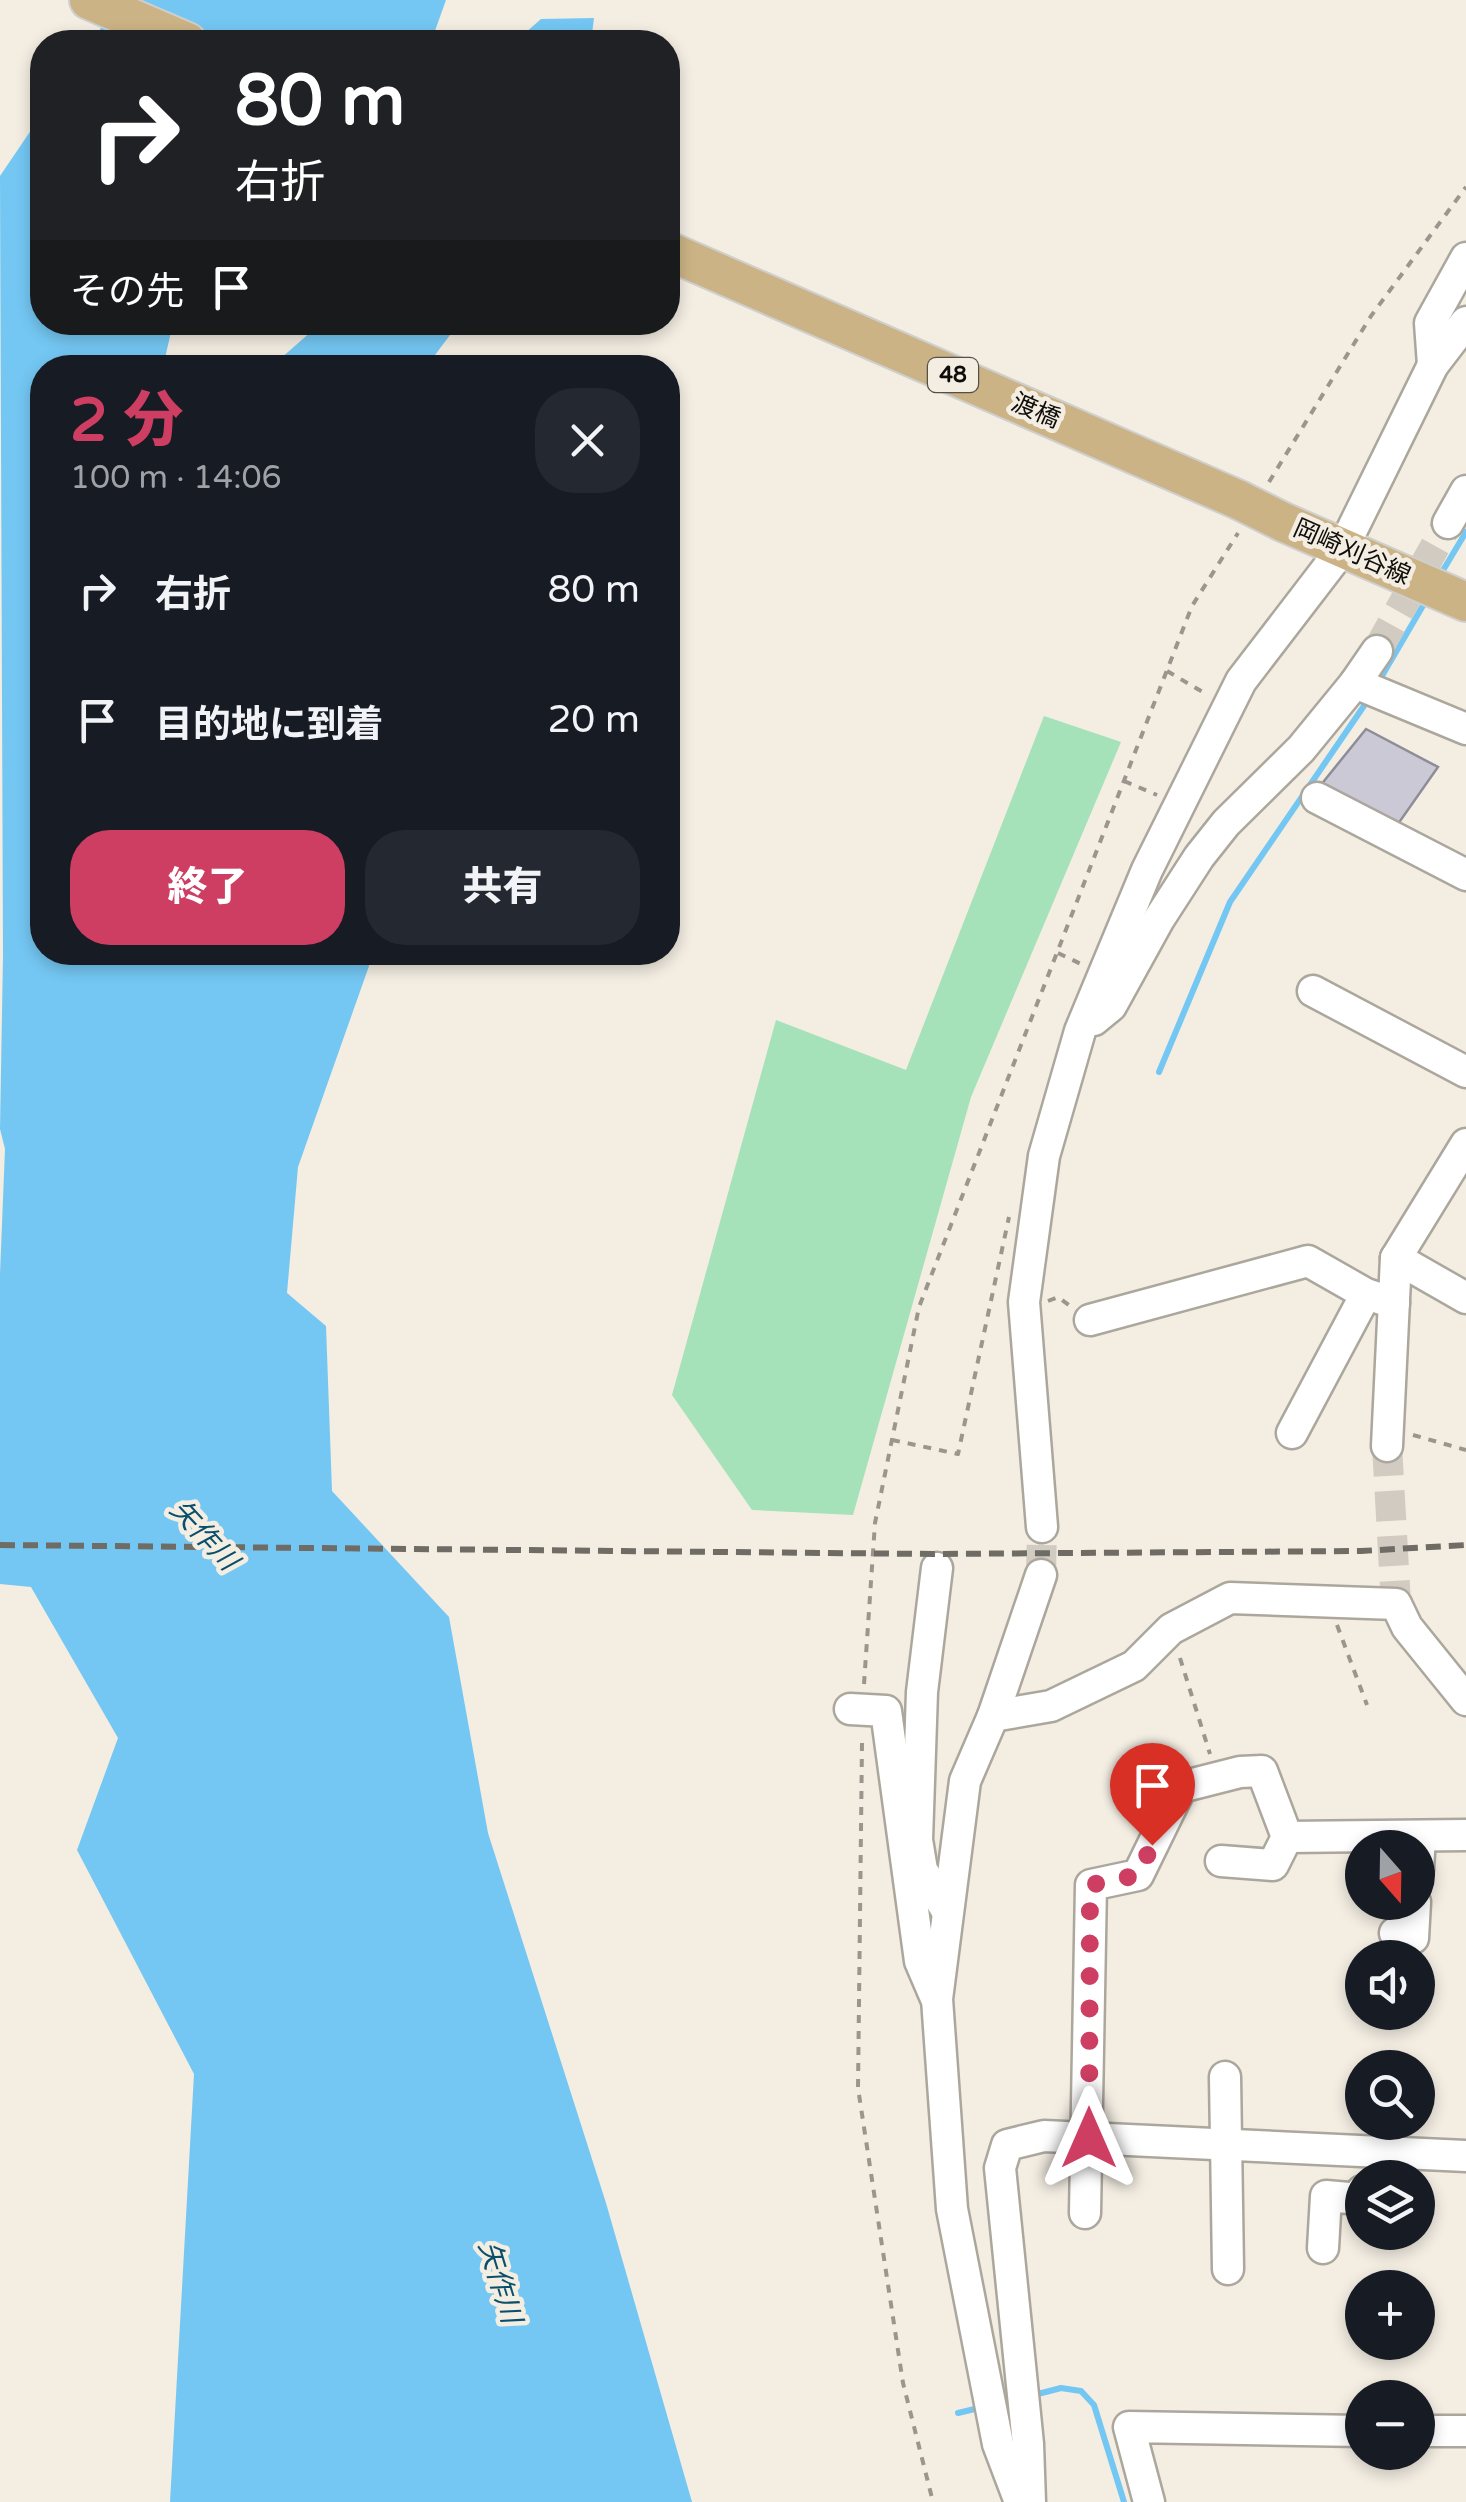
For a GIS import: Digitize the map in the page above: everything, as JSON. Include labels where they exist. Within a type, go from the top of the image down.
[{"type":"main road","points":[[89,0],[159,30]]},
{"type":"main road","name":"渡橋","points":[[680,256],[1239,500]]},
{"type":"main road","name":"岡崎刈谷線","points":[[1239,500],[1466,602]]},
{"type":"street","points":[[1433,364],[1430,323],[1466,258]]},
{"type":"street","points":[[1042,1527],[1024,1311],[1044,1156],[1080,1031],[1147,870],[1240,681],[1343,548],[1433,364],[1466,322]]},
{"type":"street","points":[[1448,523],[1466,491]]},
{"type":"street","points":[[1080,1031],[1111,1006],[1159,920],[1217,834],[1302,749],[1376,651]]},
{"type":"street","points":[[1355,683],[1466,729]]},
{"type":"street","points":[[1317,798],[1466,875]]},
{"type":"street","points":[[1313,992],[1466,1072]]},
{"type":"street","points":[[1292,1433],[1380,1299],[1396,1258],[1466,1144]]},
{"type":"street","points":[[1396,1258],[1466,1298]]},
{"type":"street","points":[[1090,1320],[1308,1261],[1380,1299]]},
{"type":"street","points":[[1380,1299],[1387,1437]]},
{"type":"street","points":[[937,1568],[922,1692],[917,1840],[922,1870],[947,1911]]},
{"type":"street","points":[[1020,2502],[998,2444],[952,2209],[937,1999],[965,1781],[993,1716],[1041,1575]]},
{"type":"street","points":[[993,1716],[1051,1706],[1134,1666],[1171,1629],[1230,1598],[1396,1604],[1407,1627],[1466,1700]]},
{"type":"street","points":[[850,1709],[886,1712],[920,1961],[937,1999]]},
{"type":"street","points":[[1085,2214],[1090,1885],[1138,1875],[1181,1787],[1262,1771],[1287,1836],[1273,1865],[1220,1861]]},
{"type":"street","points":[[1435,1836],[1466,1835]]},
{"type":"street","points":[[1287,1836],[1345,1836]]},
{"type":"street","points":[[1395,1933],[1413,1938],[1414,1920]]},
{"type":"street","points":[[1224,2077],[1228,2268]]},
{"type":"street","points":[[1030,2502],[1028,2444],[1000,2168],[1007,2144],[1044,2136],[1224,2144],[1345,2160]]},
{"type":"street","points":[[1418,2160],[1466,2156]]},
{"type":"street","points":[[1324,2248],[1326,2196],[1345,2198]]},
{"type":"street","points":[[1150,2502],[1129,2427],[1345,2431]]},
{"type":"street","points":[[1435,2431],[1466,2431]]},
{"type":"path","points":[[1167,671],[1228,707]]},
{"type":"path","points":[[1124,781],[1179,805]]},
{"type":"path","points":[[892,1440],[958,1454],[1005,1224],[1015,1207]]},
{"type":"path","points":[[1024,1311],[1058,1297],[1090,1320]]},
{"type":"path","points":[[1387,1437],[1466,1450]]},
{"type":"path","points":[[1329,1603],[1367,1706]]},
{"type":"path","points":[[1171,1629],[1217,1778]]},
{"type":"green space","points":[[1044,716],[1121,742],[971,1097],[853,1515],[752,1510],[672,1395],[776,1020],[906,1070]]},
{"type":"water","points":[[121,0],[446,0],[435,30],[100,30]]},
{"type":"water","points":[[594,18],[592,30],[529,30],[541,19]]},
{"type":"water","name":"矢作川","points":[[30,132],[30,335],[170,335],[166,355],[30,355],[30,965],[369,965],[298,1167],[287,1293],[326,1326],[332,1491],[449,1617],[488,1833],[606,2203],[692,2502],[170,2502],[194,2074],[77,1850],[118,1738],[31,1587],[0,1584],[0,1274],[5,1149],[0,1129],[0,176]]},
{"type":"water","points":[[307,335],[450,335],[435,355],[285,355]]},
{"type":"building","points":[[1366,729],[1438,767],[1398,824],[1320,786]]},
{"type":"waterway","points":[[1439,577],[1466,532]]},
{"type":"waterway","points":[[1379,681],[1428,597]]},
{"type":"waterway","points":[[1159,1072],[1230,902],[1368,700]]},
{"type":"waterway","points":[[1034,2395],[1061,2388],[1081,2391],[1094,2405],[1124,2502]]},
{"type":"waterway","points":[[958,2413],[983,2407]]},
{"type":"tunnel","points":[[1377,651],[1448,523]]},
{"type":"tunnel","points":[[1387,1446],[1396,1604]]},
{"type":"tunnel","points":[[1041,1575],[1042,1527]]},
{"type":"railway","points":[[0,1545],[933,1554],[1361,1551],[1466,1545]]},
{"type":"route","points":[[1089,2138],[1090,1885],[1138,1875],[1152,1845]]}]
